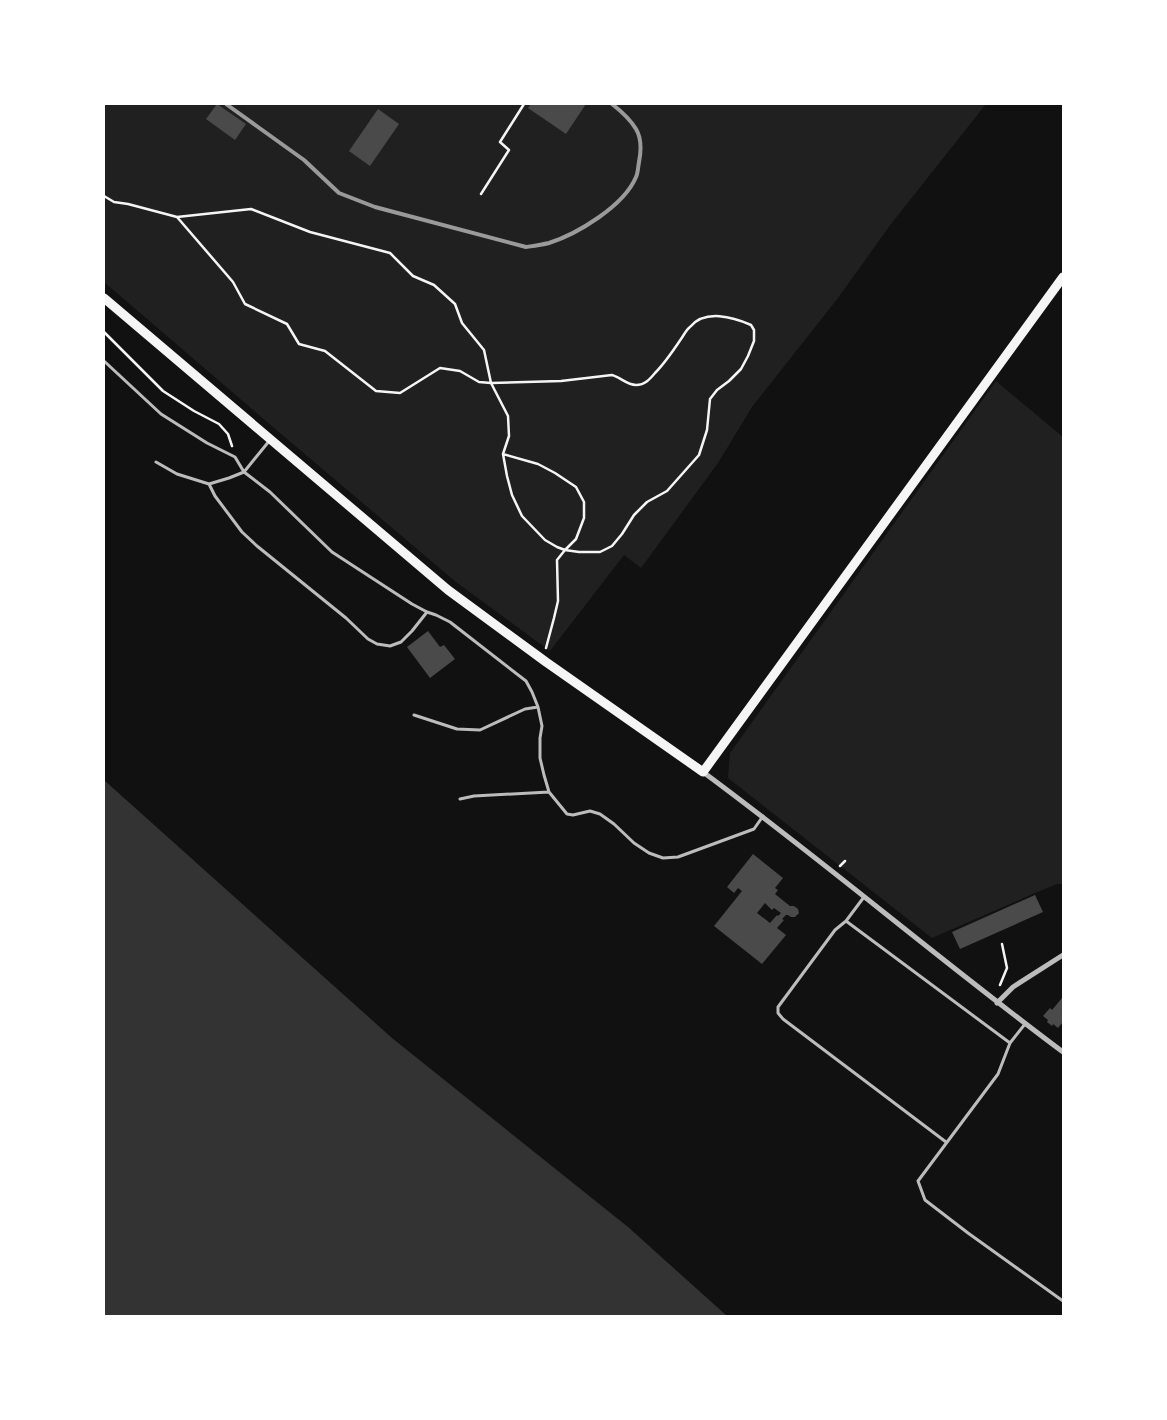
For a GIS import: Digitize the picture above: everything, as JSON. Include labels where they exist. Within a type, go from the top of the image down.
[{"type":"main road","points":[[104,298],[448,590],[546,662],[703,772],[1063,277]]},
{"type":"street","points":[[703,772],[763,816],[997,1003],[1063,1052]]},
{"type":"street","points":[[997,1003],[1013,987],[1063,955]]},
{"type":"lane","points":[[104,361],[161,414],[207,443],[235,457],[244,472],[270,492],[332,552],[427,612],[450,622],[526,681],[538,707],[542,726],[540,758],[549,792],[567,814],[574,815],[590,811],[600,814],[634,843],[649,853],[663,858],[678,857],[754,829],[763,816]]},
{"type":"lane","points":[[156,462],[177,474],[208,484],[244,472],[270,439]]},
{"type":"lane","points":[[208,484],[242,532],[346,618],[368,639],[377,644],[390,646],[401,642],[427,612]]},
{"type":"lane","points":[[414,715],[457,729],[480,730],[525,709],[538,707]]},
{"type":"lane","points":[[460,800],[474,796],[549,792]]},
{"type":"lane","points":[[864,897],[846,921],[835,930],[778,1007],[778,1013],[783,1019],[946,1142]]},
{"type":"lane","points":[[846,921],[1010,1043]]},
{"type":"lane","points":[[1025,1024],[1010,1043],[998,1074],[918,1180],[925,1200],[1063,1301]]},
{"type":"path","points":[[481,194],[510,150],[500,142],[524,104]]},
{"type":"path","points":[[104,196],[114,202],[178,217],[251,210],[310,232],[390,253],[413,276],[434,285],[455,304],[462,323],[484,350],[491,383],[508,416],[509,436],[503,454],[512,495],[522,516],[545,540],[565,550],[600,552],[612,546],[647,502],[667,491],[699,455],[707,430],[710,399],[717,390],[741,369],[754,341],[754,330],[751,325],[726,316],[714,316],[690,325],[668,357],[648,381],[638,385],[632,385],[612,375],[552,382],[491,383],[479,382],[460,371],[440,368],[400,393],[376,391],[325,350],[299,344],[287,324],[245,304],[233,282],[178,217]]},
{"type":"path","points":[[104,332],[163,390],[194,411],[219,424],[228,434],[235,457]]},
{"type":"path","points":[[503,454],[538,464],[555,473],[576,487],[584,502],[584,518],[576,539],[557,560],[558,601],[546,647],[546,662]]},
{"type":"path","points":[[1000,986],[1007,968],[1002,944]]},
{"type":"shaded area","points":[[104,104],[986,104],[891,224],[838,298],[752,407],[718,463],[641,568],[624,555],[550,651],[456,582],[104,282]]},
{"type":"shaded area","points":[[996,381],[1063,437],[1063,884],[1057,884],[1035,893],[932,938],[728,778],[730,753]]},
{"type":"shaded area","points":[[104,780],[392,1038],[628,1227],[727,1316],[104,1316]]},
{"type":"building","points":[[217,104],[246,124],[235,140],[206,119]]},
{"type":"building","points":[[531,104],[586,104],[566,134],[528,108]]},
{"type":"building","points":[[378,109],[399,124],[370,166],[349,151]]},
{"type":"building","points":[[428,631],[440,647],[444,645],[455,659],[430,678],[407,647]]},
{"type":"building","points":[[753,854],[783,878],[775,888],[778,890],[775,894],[790,906],[798,909],[799,913],[795,917],[786,915],[782,919],[784,920],[777,928],[786,935],[762,964],[714,926],[742,891],[738,888],[734,893],[727,887]],"holes":[[[765,903],[772,910],[774,908],[781,913],[770,923],[757,913]]]},
{"type":"building","points":[[1035,895],[1043,912],[960,949],[952,932]]},
{"type":"building","points":[[1062,998],[1063,1022],[1058,1028],[1047,1022],[1048,1020],[1043,1016],[1050,1008],[1052,1010]]},
{"type":"railway","points":[[226,104],[304,160],[339,193],[375,207],[526,247],[549,243],[586,226],[611,208],[630,188],[638,172],[641,150],[640,141],[636,129],[631,122],[612,104]]}]
